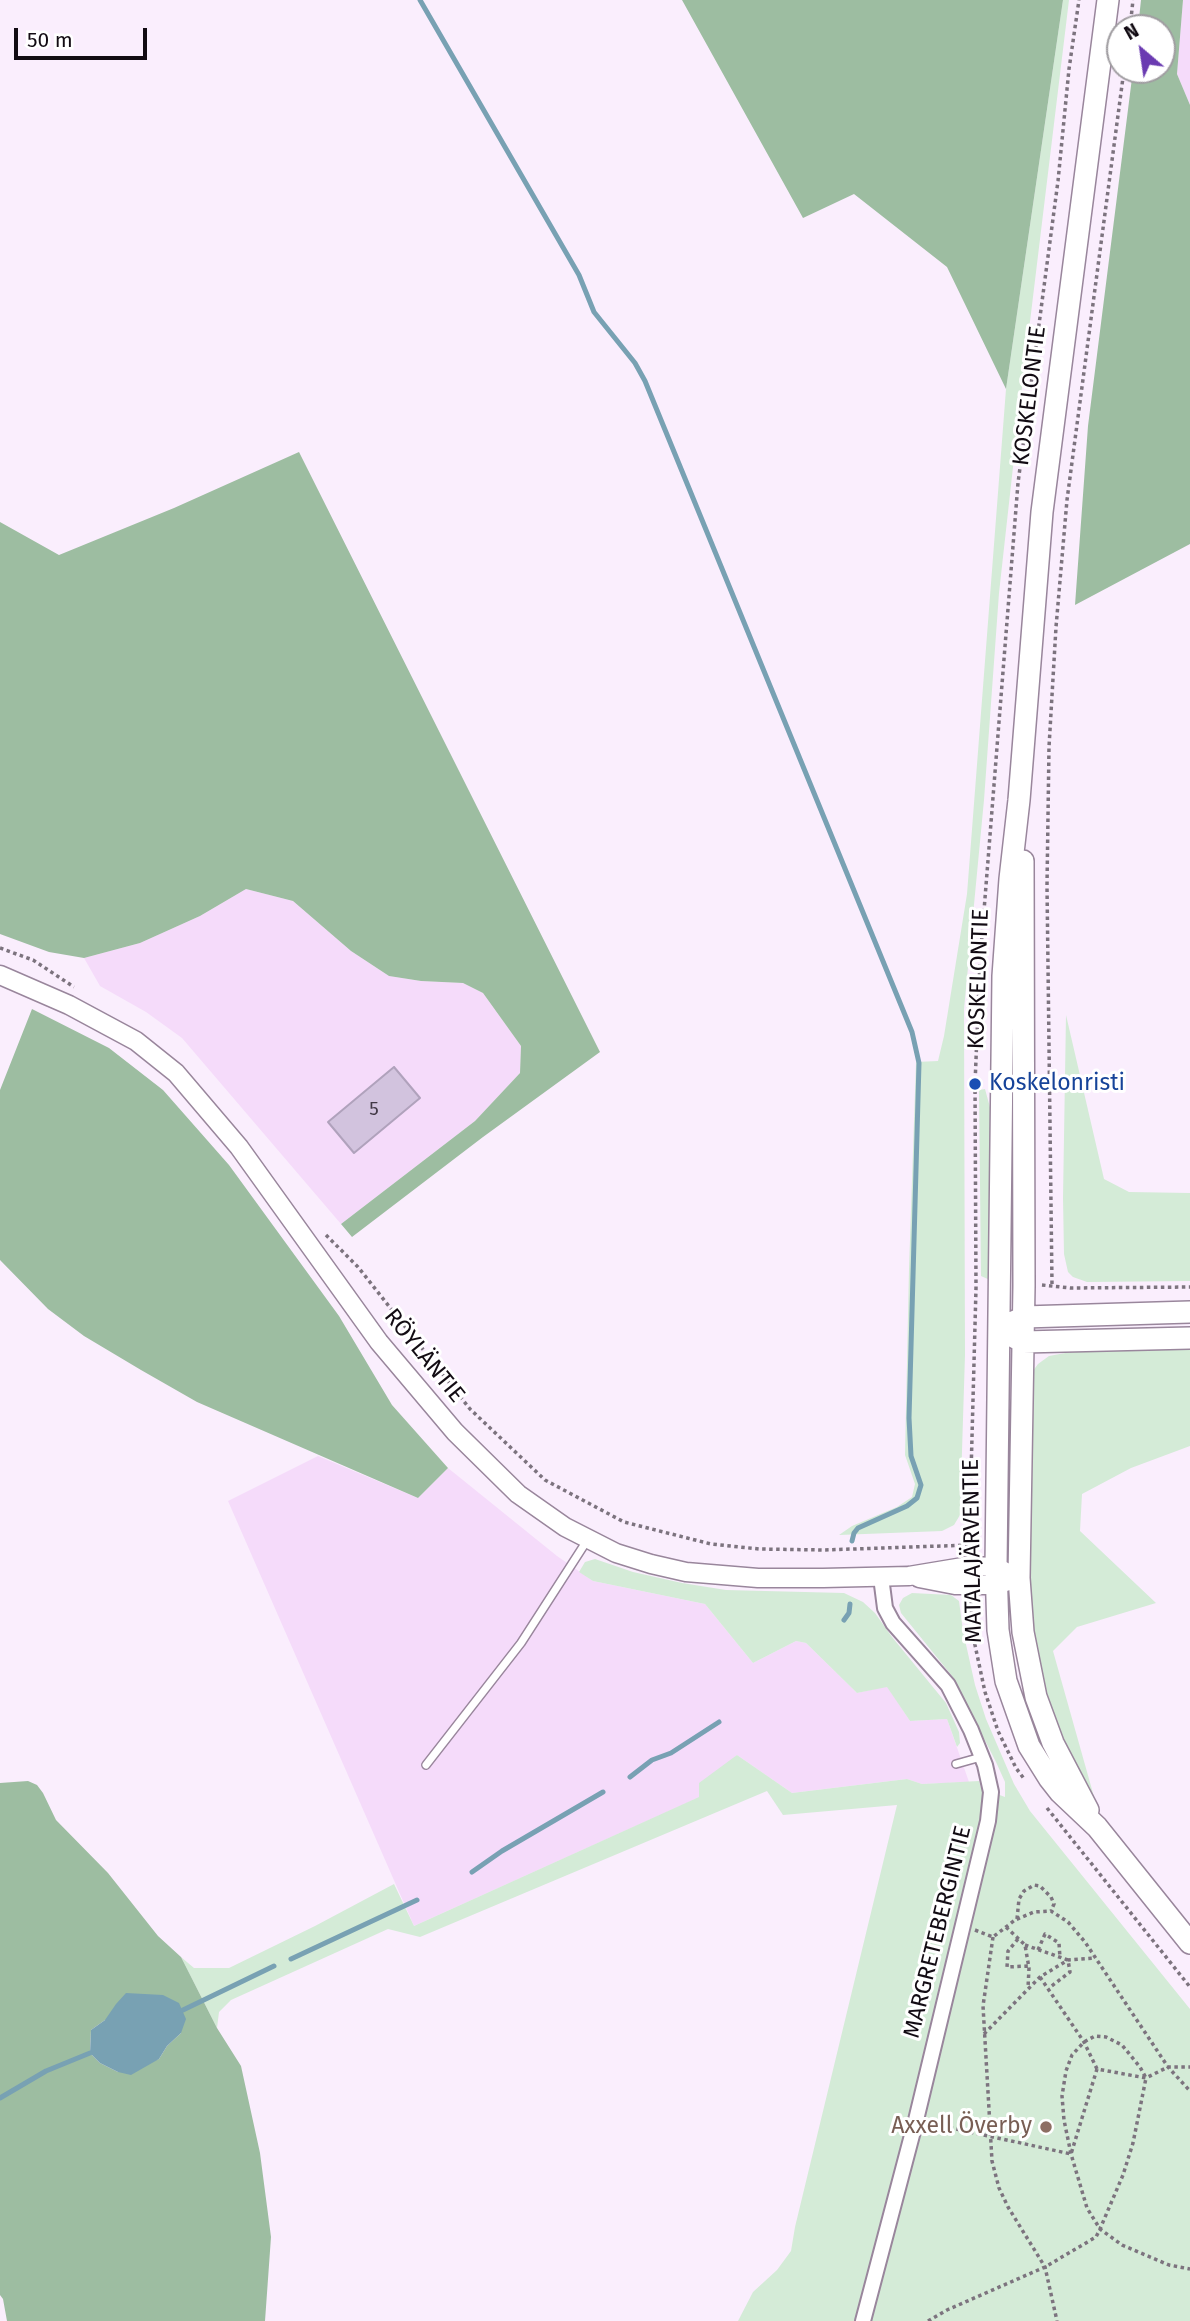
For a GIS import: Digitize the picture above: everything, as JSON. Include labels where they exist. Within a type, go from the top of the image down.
[{"type":"main road","name":"KOSKELONTIE","points":[[999,1329],[1003,976],[1010,879],[1019,800],[1042,512],[1108,0]]},
{"type":"main road","name":"KOSKELONTIE","points":[[1019,800],[1024,877],[1024,1317]]},
{"type":"main road","points":[[999,1329],[1024,1317],[1190,1312]]},
{"type":"main road","name":"MATALAJÄRVENTIE","points":[[1024,1317],[1019,1578],[1023,1632],[1036,1697],[1053,1742],[1097,1827]]},
{"type":"main road","points":[[999,1329],[1023,1342],[1190,1338]]},
{"type":"main road","name":"MATALAJÄRVENTIE","points":[[999,1329],[996,1576],[998,1630],[1006,1681],[1029,1746],[1060,1792],[1097,1827],[1190,1943]]},
{"type":"street","name":"RÖYLÄNTIE","points":[[0,975],[69,1005],[136,1041],[176,1073],[239,1147],[379,1342],[455,1433],[518,1494],[565,1527],[616,1553],[686,1572],[758,1578],[881,1577],[909,1576],[954,1567],[1019,1578]]},
{"type":"street","name":"MARGRETEBERGINTIE","points":[[863,2321],[916,2120],[988,1821],[991,1792],[982,1757],[948,1685],[893,1623],[885,1608],[881,1577]]},
{"type":"lane","points":[[426,1765],[521,1643],[588,1539]]},
{"type":"lane","points":[[956,1764],[982,1757]]},
{"type":"path","points":[[322,1231],[358,1267],[470,1409],[498,1436],[545,1480],[624,1522],[711,1544],[759,1549],[824,1550],[970,1545],[976,1288],[975,1084],[980,961],[1018,482],[1079,0]]},
{"type":"path","points":[[1122,84],[1067,500],[1056,627],[1049,747],[1047,886],[1052,1284],[1070,1288],[1190,1287]]},
{"type":"path","points":[[0,948],[33,960],[79,990]]},
{"type":"path","points":[[1017,1919],[1019,1899],[1024,1891],[1034,1885],[1040,1886],[1051,1897],[1054,1905],[1051,1911]]},
{"type":"path","points":[[1058,2321],[1045,2267],[999,2189],[992,2161],[984,2034],[985,1985],[993,1937],[1017,1919],[1034,1912],[1051,1911],[1068,1922],[1096,1958],[1168,2067],[1190,2091]]},
{"type":"path","points":[[962,1926],[993,1937]]},
{"type":"path","points":[[1005,1927],[1025,1945],[1060,1958],[1096,1958]]},
{"type":"path","points":[[1038,1950],[1045,1934],[1059,1943],[1060,1958]]},
{"type":"path","points":[[1018,1939],[1008,1951],[1007,1967],[1028,1966]]},
{"type":"path","points":[[1025,1945],[1028,1990]]},
{"type":"path","points":[[984,2034],[1040,1977],[1068,1960]]},
{"type":"path","points":[[1048,1989],[1070,1972],[1068,1960]]},
{"type":"path","points":[[1040,1977],[1084,2042],[1097,2069],[1071,2154]]},
{"type":"path","points":[[928,2321],[1045,2267],[1096,2237],[1100,2229],[1123,2175],[1133,2143],[1146,2078],[1122,2045],[1106,2037],[1096,2036],[1084,2042],[1072,2055],[1062,2095],[1071,2154],[1087,2208],[1100,2229],[1132,2251],[1190,2269]]},
{"type":"path","points":[[1097,2069],[1146,2078],[1168,2067],[1190,2067]]},
{"type":"path","points":[[916,2120],[1071,2154]]},
{"type":"shaded area","points":[[1183,0],[1190,0],[1190,105],[1177,74]]},
{"type":"shaded area","points":[[246,889],[293,901],[351,951],[389,976],[463,983],[483,993],[521,1046],[520,1073],[475,1121],[341,1224],[182,1038],[146,1012],[100,986],[84,958],[140,943],[200,916]]},
{"type":"shaded area","points":[[318,1456],[418,1498],[448,1468],[557,1556],[593,1581],[705,1604],[753,1663],[796,1641],[806,1643],[857,1693],[887,1686],[910,1721],[947,1719],[969,1782],[922,1784],[907,1779],[792,1793],[737,1755],[700,1797],[414,1926],[228,1501]]},
{"type":"green space","points":[[682,0],[1063,0],[1006,389],[947,267],[854,194],[803,218]]},
{"type":"green space","points":[[1063,0],[1069,0],[999,593],[984,800],[964,1009],[965,1355],[960,1515],[954,1525],[942,1531],[839,1535],[912,1497],[915,1484],[905,1455],[916,1062],[938,1061],[967,894],[1006,389]]},
{"type":"green space","points":[[1141,0],[1183,0],[1177,74],[1190,105],[1190,544],[1075,605],[1088,426],[1131,84],[1176,84],[1176,14],[1140,14]]},
{"type":"green space","points":[[299,452],[600,1052],[352,1237],[341,1224],[475,1121],[520,1073],[521,1046],[483,993],[463,983],[389,976],[351,951],[293,901],[246,889],[200,916],[140,943],[84,958],[49,952],[0,934],[0,522],[59,555],[174,508]]},
{"type":"green space","points":[[32,1009],[109,1048],[163,1090],[229,1165],[339,1316],[392,1405],[448,1468],[418,1498],[197,1402],[84,1336],[48,1309],[0,1260],[0,1090]]},
{"type":"green space","points":[[1066,1015],[1104,1179],[1129,1192],[1190,1193],[1190,1281],[1087,1282],[1068,1272],[1064,1254],[1063,1198]]},
{"type":"green space","points":[[985,1089],[994,1122],[990,1280],[981,1276],[979,1090]]},
{"type":"green space","points":[[1087,1349],[1190,1350],[1190,1446],[1131,1468],[1082,1494],[1080,1531],[1156,1603],[1077,1627],[1053,1651],[1098,1811],[1052,1724],[1033,1654],[1027,1586],[1030,1375],[1038,1364],[1049,1356]]},
{"type":"green space","points":[[595,1559],[633,1572],[682,1583],[726,1590],[844,1593],[863,1602],[875,1613],[946,1703],[959,1732],[960,1743],[957,1747],[947,1719],[910,1721],[887,1687],[857,1693],[806,1643],[796,1641],[753,1663],[705,1604],[593,1581],[579,1572],[585,1562]]},
{"type":"green space","name":"Axxell Överby","points":[[912,1593],[951,1595],[959,1601],[975,1685],[986,1719],[1014,1784],[1030,1811],[1190,2009],[1190,2321],[738,2321],[753,2292],[777,2270],[791,2251],[897,1805],[783,1815],[767,1791],[420,1937],[388,1929],[231,2000],[219,2012],[217,2028],[181,1957],[194,1968],[229,1968],[394,1884],[414,1926],[699,1797],[699,1783],[737,1755],[792,1793],[907,1779],[922,1784],[979,1781],[981,1788],[1005,1797],[1005,1782],[952,1676],[901,1613],[899,1605],[903,1598]]},
{"type":"green space","points":[[28,1781],[37,1785],[56,1820],[108,1873],[158,1936],[181,1957],[217,2028],[241,2066],[260,2153],[271,2237],[265,2321],[7,2321],[0,2295],[0,1783]],"holes":[[[105,2020],[181,2033],[167,2046],[159,2059],[118,2072],[100,2063],[90,2053],[91,2030]]]},
{"type":"water","points":[[126,1993],[163,1995],[179,2003],[186,2019],[181,2033],[167,2046],[159,2059],[131,2075],[100,2063],[90,2053],[91,2030],[105,2020]]},
{"type":"building","points":[[394,1067],[420,1098],[354,1153],[328,1122]]},
{"type":"waterway","points":[[420,0],[579,275],[594,312],[635,363],[645,381],[912,1032],[919,1063],[909,1418],[911,1456],[921,1485],[917,1498],[907,1506],[858,1528],[852,1541]]},
{"type":"waterway","points":[[844,1620],[849,1613],[850,1604]]},
{"type":"waterway","points":[[630,1777],[652,1760],[671,1753],[719,1722]]},
{"type":"waterway","points":[[472,1872],[502,1851],[603,1792]]},
{"type":"waterway","points":[[291,1959],[417,1900]]},
{"type":"waterway","points":[[183,2010],[274,1966]]},
{"type":"waterway","points":[[0,2098],[46,2071],[90,2053]]},
{"type":"place","name":"Koskelonristi","points":[[975,1084]]},
{"type":"place","name":"Axxell Överby","points":[[1046,2127]]}]
